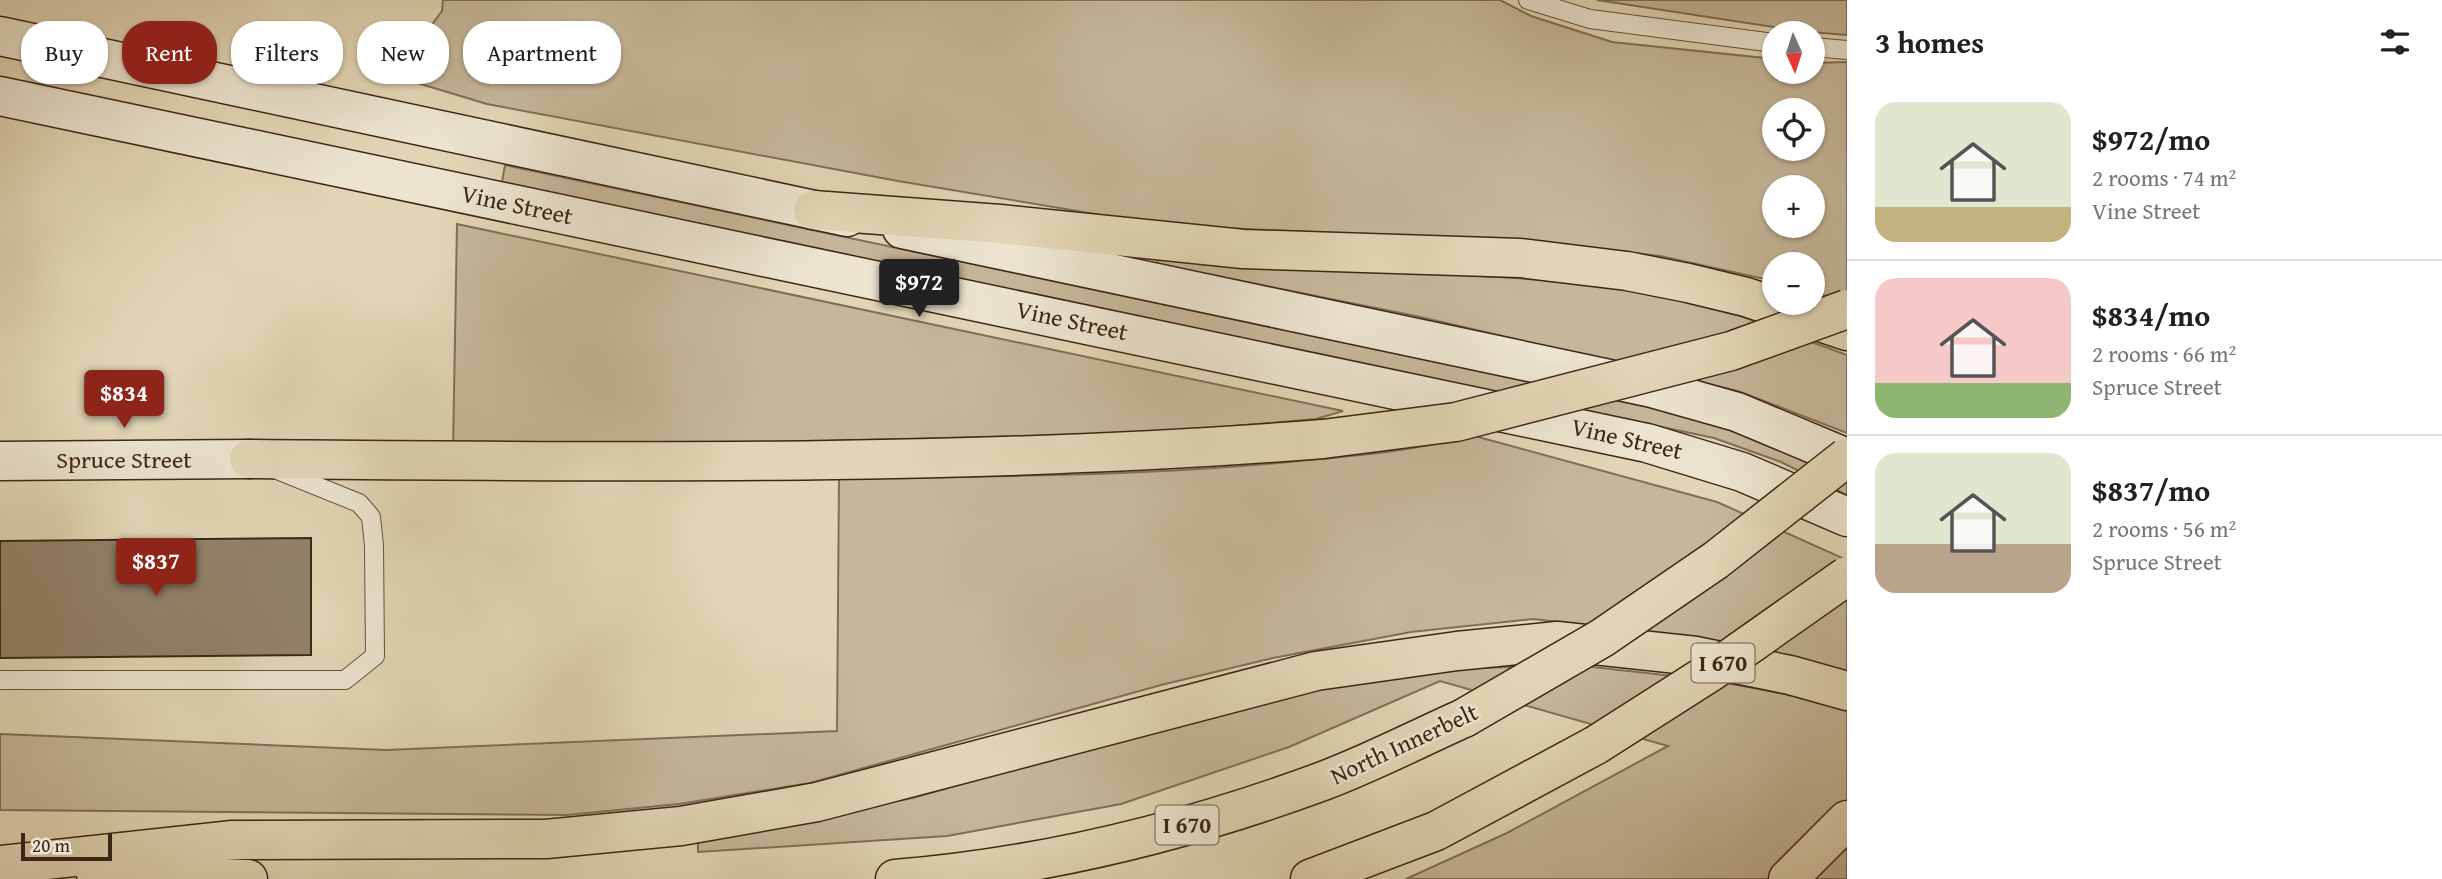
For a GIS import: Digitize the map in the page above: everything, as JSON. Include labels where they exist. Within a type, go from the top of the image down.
[{"type":"highway","points":[[813,209],[1000,224],[1243,249],[1408,252],[1547,261],[1628,271],[1688,283],[1746,297],[1847,331]]},
{"type":"highway","points":[[249,459],[671,463],[939,460],[1168,451],[1322,439],[1456,422],[1731,351],[1847,309]]},
{"type":"highway","name":"North Innerbelt","points":[[895,879],[961,874],[1045,861],[1229,814],[1326,780],[1464,718],[1602,638],[1716,560],[1847,458]]},
{"type":"highway","name":"I 670","points":[[1310,879],[1436,831],[1596,745],[1712,671],[1847,576]]},
{"type":"highway","points":[[0,865],[233,840],[545,839],[681,826],[831,799],[1316,671],[1457,650],[1571,643],[1696,656],[1847,691]]},
{"type":"highway","points":[[1788,879],[1847,820]]},
{"type":"highway","points":[[0,872],[248,879]]},
{"type":"street","points":[[0,36],[1652,388],[1737,412],[1847,458]]},
{"type":"street","name":"Vine Street","points":[[0,96],[1647,443],[1742,472],[1847,517]]},
{"type":"street","name":"Spruce Street","points":[[0,461],[249,459]]},
{"type":"lane","points":[[1528,0],[1590,19],[1762,41]]},
{"type":"lane","points":[[1825,48],[1847,50]]},
{"type":"lane","points":[[0,680],[345,680],[375,656],[374,545],[371,517],[359,503],[249,459]]},
{"type":"shaded area","points":[[443,0],[1500,0],[1531,16],[1612,42],[1762,58],[1762,84],[1825,84],[1825,63],[1847,62],[1847,304],[1825,296],[1825,252],[1762,252],[1762,278],[1660,256],[1549,243],[1161,225],[898,181],[487,104],[421,84],[449,84],[449,21],[435,21],[442,11]]},
{"type":"shaded area","points":[[1597,0],[1847,0],[1847,35],[1825,33],[1825,21],[1762,21],[1762,25]]},
{"type":"shaded area","points":[[505,165],[1705,419],[1847,479],[1847,495],[1781,462],[1714,438],[502,182]]},
{"type":"shaded area","points":[[457,224],[1343,411],[1316,419],[1151,433],[453,450]]},
{"type":"shaded area","points":[[1158,256],[1561,281],[1642,291],[1741,316],[1847,355],[1847,433],[1738,391],[1416,316],[1157,264]]},
{"type":"shaded area","points":[[1471,435],[1717,502],[1847,560],[1847,676],[1674,635],[1533,619],[1411,632],[1273,658],[1161,685],[810,783],[679,804],[567,815],[0,810],[0,734],[386,750],[837,731],[839,478],[1064,475],[1233,467],[1381,453]]},
{"type":"shaded area","points":[[1576,665],[1747,687],[1781,693],[1847,711],[1847,879],[1406,879],[1507,833],[1668,746],[1440,681],[1289,747],[1121,804],[947,836],[698,852],[698,838],[913,798],[1317,687],[1448,669]]},
{"type":"building","points":[[311,538],[311,655],[0,658],[0,541]]}]
